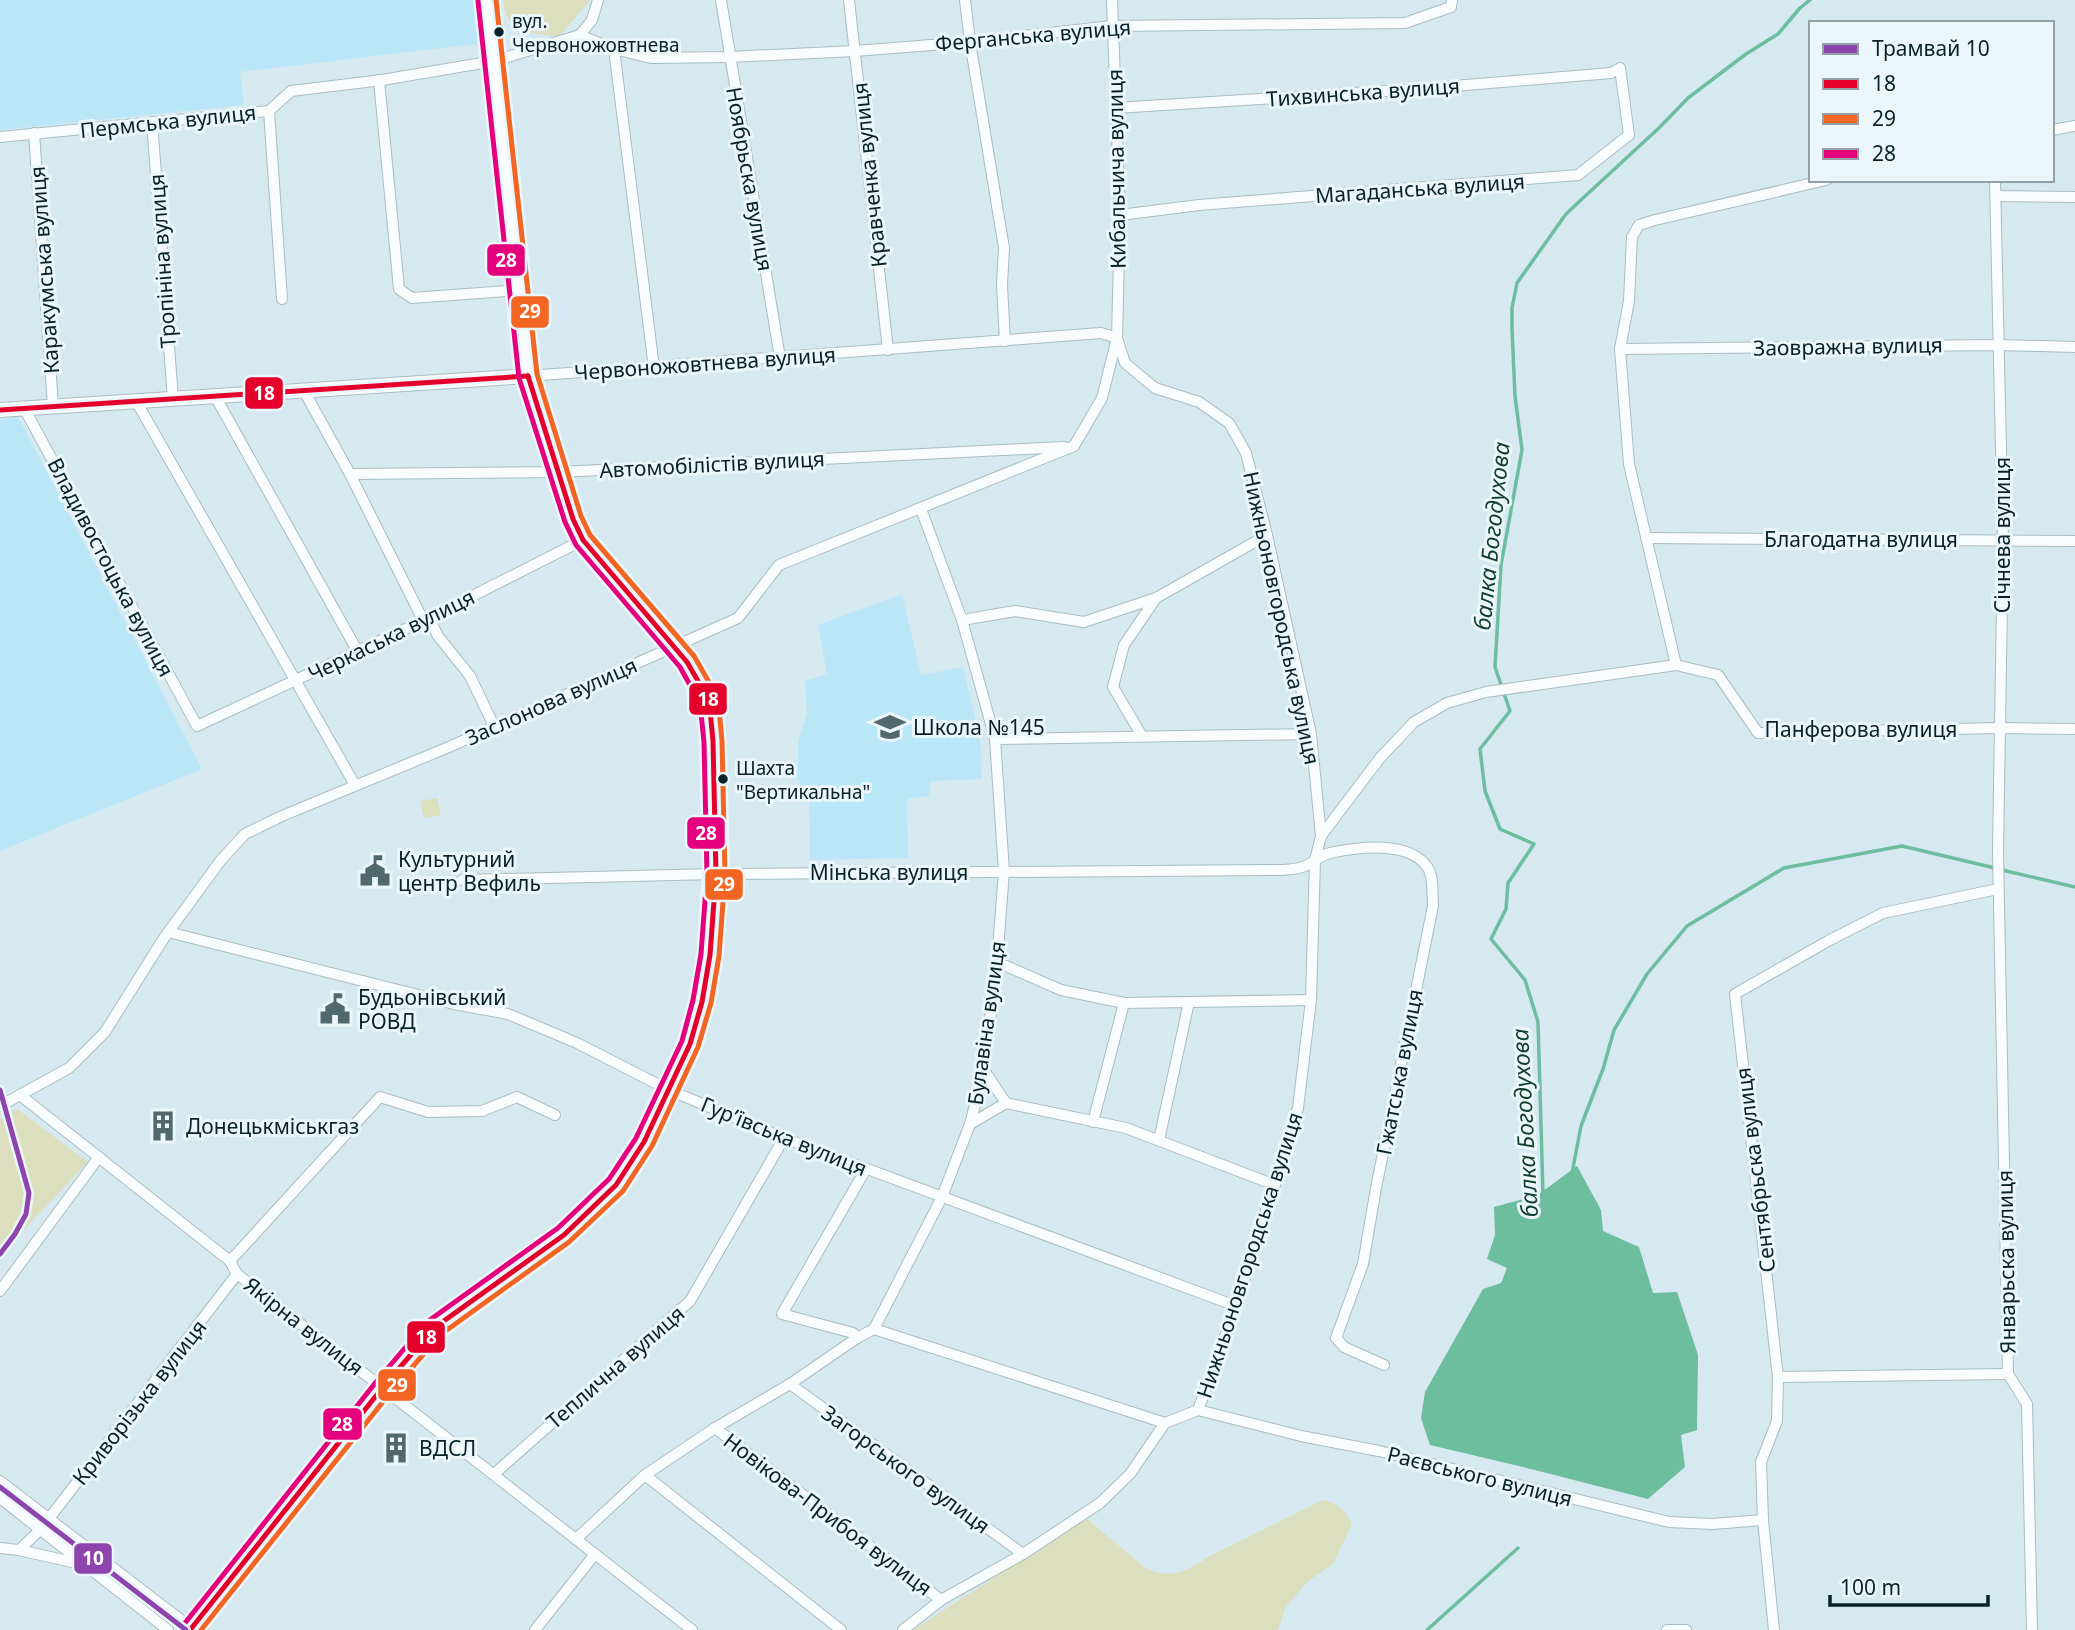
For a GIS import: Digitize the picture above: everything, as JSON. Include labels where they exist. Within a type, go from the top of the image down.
[{"type":"main road","points":[[192,1629],[383,1388],[434,1328],[564,1235],[616,1185],[644,1142],[691,1044],[702,1002],[710,955],[716,874],[713,741],[709,700],[674,645],[583,540],[573,519],[528,376],[487,0]]},
{"type":"main road","name":"Червоножовтнева вулиця","points":[[0,410],[528,376]]},
{"type":"street","points":[[494,61],[580,35],[592,20],[598,0]]},
{"type":"street","name":"Ноябрьска вулиця","points":[[721,0],[780,358]]},
{"type":"street","name":"Кравченка вулиця","points":[[849,0],[888,350]]},
{"type":"street","points":[[965,0],[1004,248],[1002,285],[1005,341]]},
{"type":"street","name":"Кибальчича вулиця","points":[[1112,0],[1119,215],[1116,338]]},
{"type":"street","name":"Ферганська вулиця","points":[[580,35],[614,50],[651,58],[729,57],[970,42],[1112,26],[1405,23],[1451,4]]},
{"type":"street","points":[[614,50],[654,368]]},
{"type":"street","name":"Пермська вулиця","points":[[0,137],[269,111],[291,91],[494,61]]},
{"type":"street","name":"Магаданська вулиця","points":[[1119,215],[1213,204],[1578,176],[1629,135],[1620,68],[1611,73]]},
{"type":"street","name":"Тихвинська вулиця","points":[[1115,108],[1418,89],[1611,73]]},
{"type":"street","points":[[379,80],[399,289],[412,298],[519,290]]},
{"type":"street","points":[[269,111],[282,299]]},
{"type":"street","name":"Тропініна вулиця","points":[[152,122],[173,399]]},
{"type":"street","points":[[2054,130],[2075,126]]},
{"type":"street","name":"Каракумська вулиця","points":[[34,134],[53,406]]},
{"type":"street","points":[[1321,836],[1380,758],[1414,722],[1447,704],[1486,692],[1676,665],[1629,464],[1620,349],[1629,301],[1632,237],[1639,225],[1818,182]]},
{"type":"street","name":"Січнева вулиця","points":[[1995,182],[2003,540],[1998,889]]},
{"type":"street","points":[[1996,196],[2075,197]]},
{"type":"street","name":"Червоножовтнева вулиця","points":[[528,376],[1101,333],[1116,338]]},
{"type":"street","points":[[1074,446],[1102,398],[1116,338]]},
{"type":"street","name":"Нижньоновгородська вулиця","points":[[1116,338],[1125,363],[1155,388],[1199,402],[1229,423],[1246,453],[1311,734],[1321,836],[1315,860],[1311,1000],[1298,1108],[1236,1306],[1198,1410]]},
{"type":"street","name":"Заовражна вулиця","points":[[1620,349],[1999,345],[2075,347]]},
{"type":"street","points":[[304,391],[426,619],[470,676],[494,726]]},
{"type":"street","points":[[215,396],[358,652]]},
{"type":"street","points":[[136,401],[355,785]]},
{"type":"street","name":"Владивостоцька вулиця","points":[[24,408],[197,726]]},
{"type":"street","name":"Автомобілістів вулиця","points":[[350,474],[559,472],[1074,446]]},
{"type":"street","name":"Заслонова вулиця","points":[[0,1106],[69,1068],[105,1032],[168,932],[221,860],[245,834],[449,747],[738,618],[779,565],[1074,446]]},
{"type":"street","name":"Булавіна вулиця","points":[[874,1329],[942,1197],[970,1124],[984,1070],[1004,872],[995,738],[962,620],[921,509]]},
{"type":"street","points":[[962,620],[1015,611],[1084,622],[1156,598],[1267,536]]},
{"type":"street","name":"Благодатна вулиця","points":[[1648,538],[2075,541]]},
{"type":"street","name":"Черкаська вулиця","points":[[197,726],[358,652],[583,540]]},
{"type":"street","points":[[1142,736],[1113,687],[1124,645],[1156,598]]},
{"type":"street","name":"Панферова вулиця","points":[[1676,665],[1718,675],[1758,733],[2075,729]]},
{"type":"street","points":[[995,738],[1311,734]]},
{"type":"street","name":"Гжатська вулиця","points":[[1315,860],[1327,854],[1389,847],[1419,858],[1429,869],[1432,881],[1433,906],[1363,1264],[1336,1338],[1344,1347],[1384,1365]]},
{"type":"street","name":"Мінська вулиця","points":[[462,880],[716,874],[1284,870],[1303,867],[1315,860]]},
{"type":"street","name":"Январьска вулиця","points":[[1998,889],[2008,1374],[2027,1404],[2032,1630]]},
{"type":"street","name":"Сентябрьска вулиця","points":[[1774,1630],[1763,1520],[1761,1462],[1777,1421],[1778,1377],[1735,994],[1883,913],[1998,889]]},
{"type":"street","name":"Гур’ївська вулиця","points":[[168,932],[440,1000],[508,1014],[577,1043],[669,1090],[784,1138],[1236,1306]]},
{"type":"street","points":[[997,962],[1061,990],[1124,1003],[1311,1000]]},
{"type":"street","points":[[1159,1140],[1189,1002]]},
{"type":"street","points":[[1093,1122],[1124,1003]]},
{"type":"street","points":[[984,1070],[1006,1103]]},
{"type":"street","name":"Якірна вулиця","points":[[20,1095],[230,1261],[237,1274],[692,1630]]},
{"type":"street","points":[[230,1261],[380,1097],[428,1112],[482,1111],[517,1097],[555,1115]]},
{"type":"street","points":[[970,1124],[1006,1103],[1126,1128],[1275,1185]]},
{"type":"street","name":"Теплична вулиця","points":[[494,1474],[690,1301],[784,1138]]},
{"type":"street","points":[[0,1291],[99,1157]]},
{"type":"street","points":[[858,1338],[853,1333],[782,1314],[866,1169]]},
{"type":"street","name":"Криворізька вулиця","points":[[19,1550],[41,1529],[237,1274]]},
{"type":"street","points":[[576,1539],[646,1475],[874,1329],[1165,1423]]},
{"type":"street","points":[[1778,1377],[2008,1374]]},
{"type":"street","name":"Загорського вулиця","points":[[790,1384],[1023,1554]]},
{"type":"street","points":[[903,1630],[941,1600],[1023,1554],[1100,1503],[1130,1474],[1165,1423],[1198,1410]]},
{"type":"street","name":"Раєвського вулиця","points":[[1198,1410],[1669,1521],[1712,1524],[1763,1520]]},
{"type":"street","name":"Новікова-Прибоя вулиця","points":[[715,1429],[941,1600]]},
{"type":"street","points":[[646,1475],[841,1630]]},
{"type":"street","points":[[0,1481],[192,1629]]},
{"type":"street","points":[[0,1498],[168,1630]]},
{"type":"street","points":[[0,1548],[87,1566]]},
{"type":"street","points":[[535,1630],[595,1554]]},
{"type":"street","points":[[1667,1630],[1686,1630]]},
{"type":"shaded area","points":[[0,0],[479,0],[484,43],[240,72],[244,105],[0,130]]},
{"type":"shaded area","points":[[503,0],[590,0],[559,37],[530,32],[515,25],[505,11]]},
{"type":"shaded area","points":[[18,417],[202,769],[0,851],[0,419]]},
{"type":"shaded area","name":"Школа №145","points":[[902,594],[921,675],[963,667],[980,739],[982,779],[931,781],[929,796],[907,799],[908,858],[810,860],[809,803],[798,780],[798,741],[807,714],[805,681],[827,674],[818,625]]},
{"type":"shaded area","points":[[437,798],[441,815],[424,818],[420,801]]},
{"type":"shaded area","points":[[17,1109],[88,1162],[0,1255],[0,1119]]},
{"type":"shaded area","points":[[1577,1166],[1601,1210],[1603,1231],[1639,1247],[1653,1293],[1677,1292],[1698,1355],[1697,1430],[1681,1435],[1685,1467],[1648,1499],[1430,1445],[1421,1418],[1425,1392],[1483,1289],[1501,1283],[1507,1268],[1487,1259],[1495,1235],[1494,1207],[1538,1195]]},
{"type":"shaded area","points":[[1323,1500],[1341,1508],[1352,1525],[1332,1565],[1307,1582],[1285,1608],[1278,1630],[913,1630],[1086,1518],[1143,1566],[1152,1571],[1170,1574],[1186,1570]]},
{"type":"waterway","name":"балка Богодухова","points":[[1543,1195],[1538,1022],[1525,980],[1491,939],[1506,909],[1508,883],[1534,844],[1500,829],[1485,791],[1480,749],[1510,711],[1495,667],[1501,565],[1522,450],[1515,396],[1512,329],[1512,308],[1517,283],[1566,214],[1688,98],[1746,54],[1778,34],[1810,0]]},
{"type":"waterway","points":[[1572,1173],[1581,1126],[1603,1069],[1614,1030],[1647,974],[1687,926],[1784,868],[1902,846],[1995,868]]},
{"type":"waterway","points":[[2002,870],[2075,887]]},
{"type":"waterway","name":"балка Богодухова","points":[[1427,1630],[1518,1548]]},
{"type":"tram line","name":"10","points":[[0,1090],[29,1193],[26,1214],[0,1254]]},
{"type":"tram line","name":"10","points":[[0,1487],[186,1630]]},
{"type":"transit line","name":"29","points":[[201,1630],[390,1393],[440,1335],[569,1242],[623,1191],[652,1146],[698,1047],[711,1003],[719,956],[725,875],[722,741],[718,698],[694,656],[590,535],[581,516],[537,374],[496,0]]},
{"type":"transit line","name":"28","points":[[183,1630],[185,1623],[376,1382],[427,1322],[558,1228],[609,1179],[636,1138],[682,1041],[693,1000],[701,954],[707,874],[704,742],[700,703],[680,667],[576,545],[565,522],[519,378],[478,1]]},
{"type":"transit line","name":"18","points":[[0,410],[528,376]]},
{"type":"transit line","name":"18","points":[[190,1630],[383,1387],[434,1328],[564,1235],[616,1185],[644,1142],[690,1044],[702,1002],[710,955],[716,874],[713,741],[709,700],[687,662],[583,540],[573,519],[528,376]]},
{"type":"place","name":"вул. Червоножовтнева","points":[[499,32]]},
{"type":"place","name":"Школа №145","points":[[890,727]]},
{"type":"place","name":"Шахта \"Вертикальна\"","points":[[723,779]]},
{"type":"place","name":"Культурний центр Вефиль","points":[[375,871]]},
{"type":"place","name":"Будьонівський РОВД","points":[[335,1009]]},
{"type":"place","name":"Донецькміськгаз","points":[[163,1126]]},
{"type":"place","name":"ВДСЛ","points":[[396,1448]]}]
